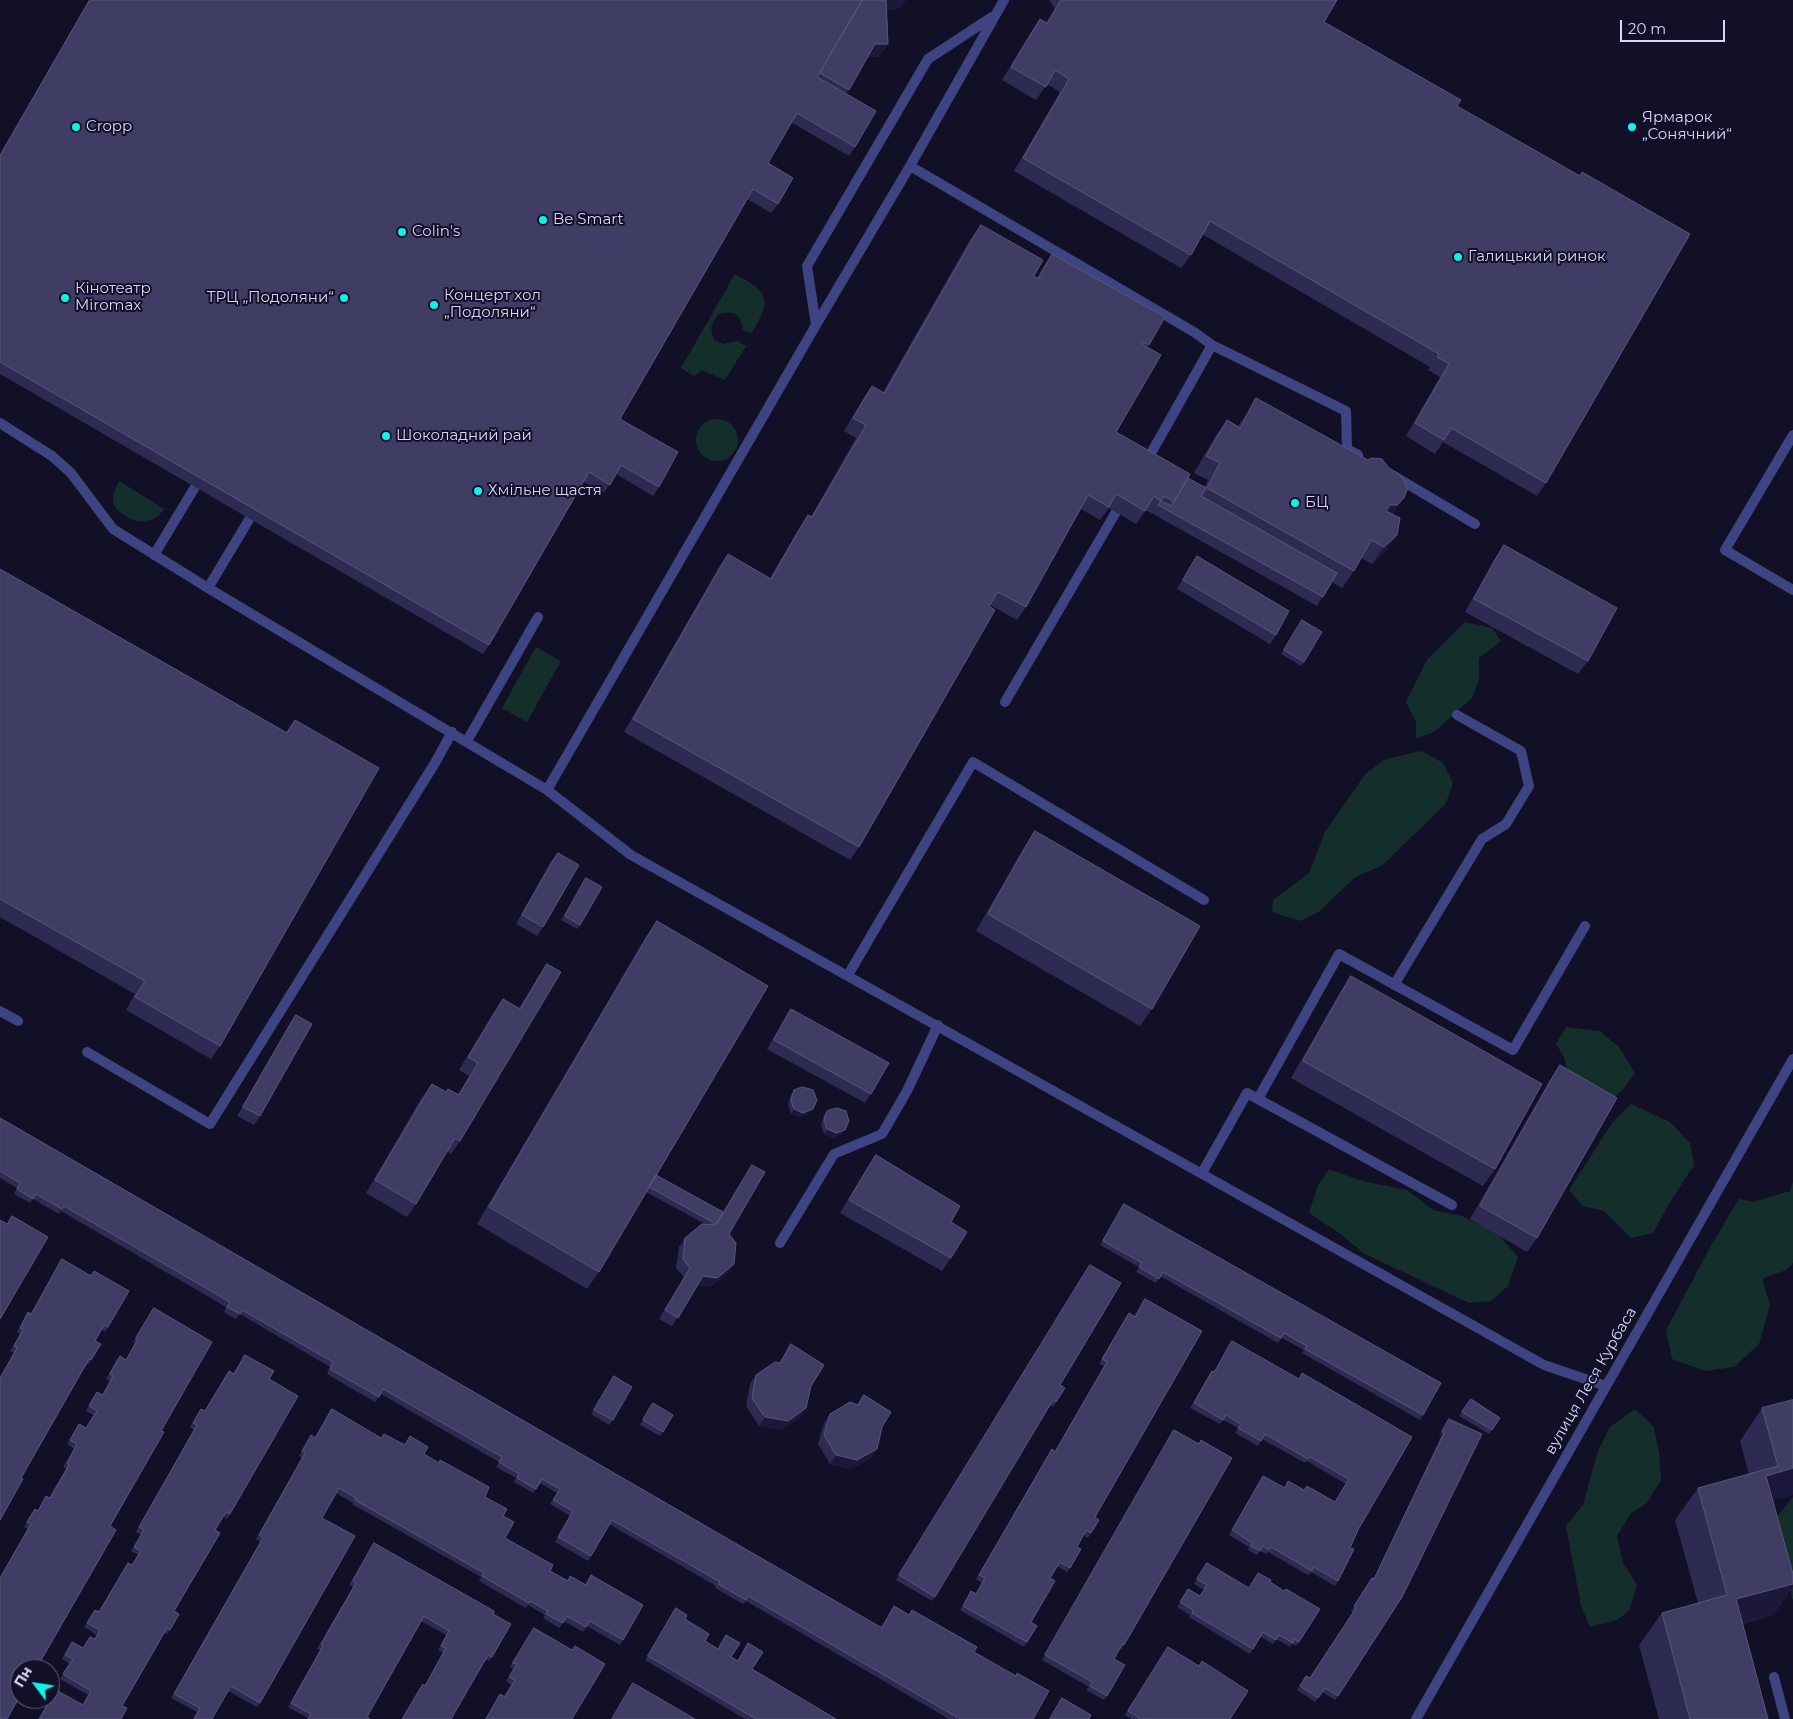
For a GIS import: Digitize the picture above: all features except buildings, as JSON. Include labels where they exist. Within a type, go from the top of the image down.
[{"type":"street","points":[[547,790],[910,166],[1004,0]]},
{"type":"street","points":[[816,325],[807,266],[928,59],[995,15]]},
{"type":"street","points":[[910,166],[1194,332],[1212,345],[1346,411],[1347,449],[1364,459]]},
{"type":"street","points":[[1144,466],[1212,345]]},
{"type":"street","points":[[0,423],[52,456],[71,473],[113,529],[208,588],[547,790],[631,855],[1544,1365],[1606,1386]]},
{"type":"street","points":[[1793,434],[1725,550],[1793,590]]},
{"type":"street","points":[[1381,469],[1475,524]]},
{"type":"street","points":[[154,555],[195,487]]},
{"type":"street","points":[[1005,702],[1116,512]]},
{"type":"street","points":[[208,588],[250,518]]},
{"type":"street","points":[[467,741],[538,617]]},
{"type":"street","points":[[1394,984],[1482,839],[1506,824],[1529,786],[1521,751],[1457,715]]},
{"type":"street","points":[[87,1052],[210,1124],[435,763],[452,732]]},
{"type":"street","points":[[848,975],[973,762],[1204,900]]},
{"type":"street","points":[[1258,1099],[1339,954],[1514,1050],[1585,926]]},
{"type":"street","points":[[0,1011],[18,1021]]},
{"type":"street","points":[[780,1243],[834,1154],[882,1134],[907,1091],[938,1025]]},
{"type":"street","name":"вулиця Леся Курбаса","points":[[1416,1719],[1793,1059]]},
{"type":"street","points":[[1202,1173],[1247,1093],[1452,1205]]},
{"type":"street","points":[[1774,1677],[1785,1719]]},
{"type":"green space","points":[[735,274],[755,286],[761,292],[764,298],[762,313],[751,334],[743,330],[740,320],[735,314],[718,314],[712,327],[715,341],[724,344],[738,341],[746,346],[725,380],[702,370],[694,376],[681,368]]},
{"type":"green space","points":[[717,419],[732,425],[738,440],[732,455],[717,461],[702,455],[696,440],[702,425]]},
{"type":"green space","points":[[119,481],[164,509],[151,520],[140,522],[119,512],[115,507],[113,495]]},
{"type":"green space","points":[[1465,622],[1492,628],[1501,641],[1479,658],[1479,680],[1472,698],[1434,732],[1416,739],[1416,722],[1406,702],[1427,660]]},
{"type":"green space","points":[[536,647],[561,661],[527,722],[502,708]]},
{"type":"green space","points":[[1422,751],[1443,763],[1453,783],[1446,803],[1383,865],[1354,878],[1320,911],[1300,921],[1272,912],[1273,900],[1309,873],[1325,832],[1366,773],[1386,759]]},
{"type":"green space","points":[[1566,1027],[1600,1031],[1619,1047],[1635,1073],[1622,1091],[1607,1103],[1569,1075],[1564,1057],[1556,1044]]},
{"type":"green space","points":[[1631,1104],[1670,1122],[1690,1143],[1694,1165],[1653,1233],[1631,1238],[1604,1211],[1583,1206],[1569,1190],[1612,1123]]},
{"type":"green space","points":[[1329,1169],[1362,1181],[1407,1190],[1433,1210],[1462,1216],[1497,1233],[1518,1257],[1508,1286],[1491,1301],[1469,1303],[1363,1253],[1342,1235],[1309,1213],[1318,1185]]},
{"type":"green space","points":[[1793,1182],[1793,1263],[1786,1270],[1762,1279],[1770,1305],[1759,1344],[1734,1367],[1705,1371],[1672,1359],[1666,1330],[1713,1242],[1739,1199],[1754,1202],[1790,1191]]},
{"type":"green space","points":[[1635,1409],[1654,1427],[1659,1453],[1661,1480],[1647,1503],[1631,1513],[1617,1536],[1623,1563],[1637,1585],[1629,1611],[1617,1620],[1590,1627],[1581,1606],[1566,1526],[1583,1505],[1598,1451],[1610,1427]]},
{"type":"green space","points":[[1793,1497],[1792,1600],[1789,1573],[1775,1519]]},
{"type":"place","name":"Cropp","points":[[76,127]]},
{"type":"place","name":"Ярмарок „Сонячний“","points":[[1632,127]]},
{"type":"place","name":"Be Smart","points":[[543,220]]},
{"type":"place","name":"Colin's","points":[[402,232]]},
{"type":"place","name":"Галицький ринок","points":[[1458,257]]},
{"type":"place","name":"Кінотеатр Miromax","points":[[65,298]]},
{"type":"place","name":"ТРЦ „Подоляни“","points":[[344,298]]},
{"type":"place","name":"Концерт хол „Подоляни“","points":[[434,305]]},
{"type":"place","name":"Шоколадний рай","points":[[386,436]]},
{"type":"place","name":"Хмільне щастя","points":[[478,491]]},
{"type":"place","name":"БЦ","points":[[1295,503]]}]
